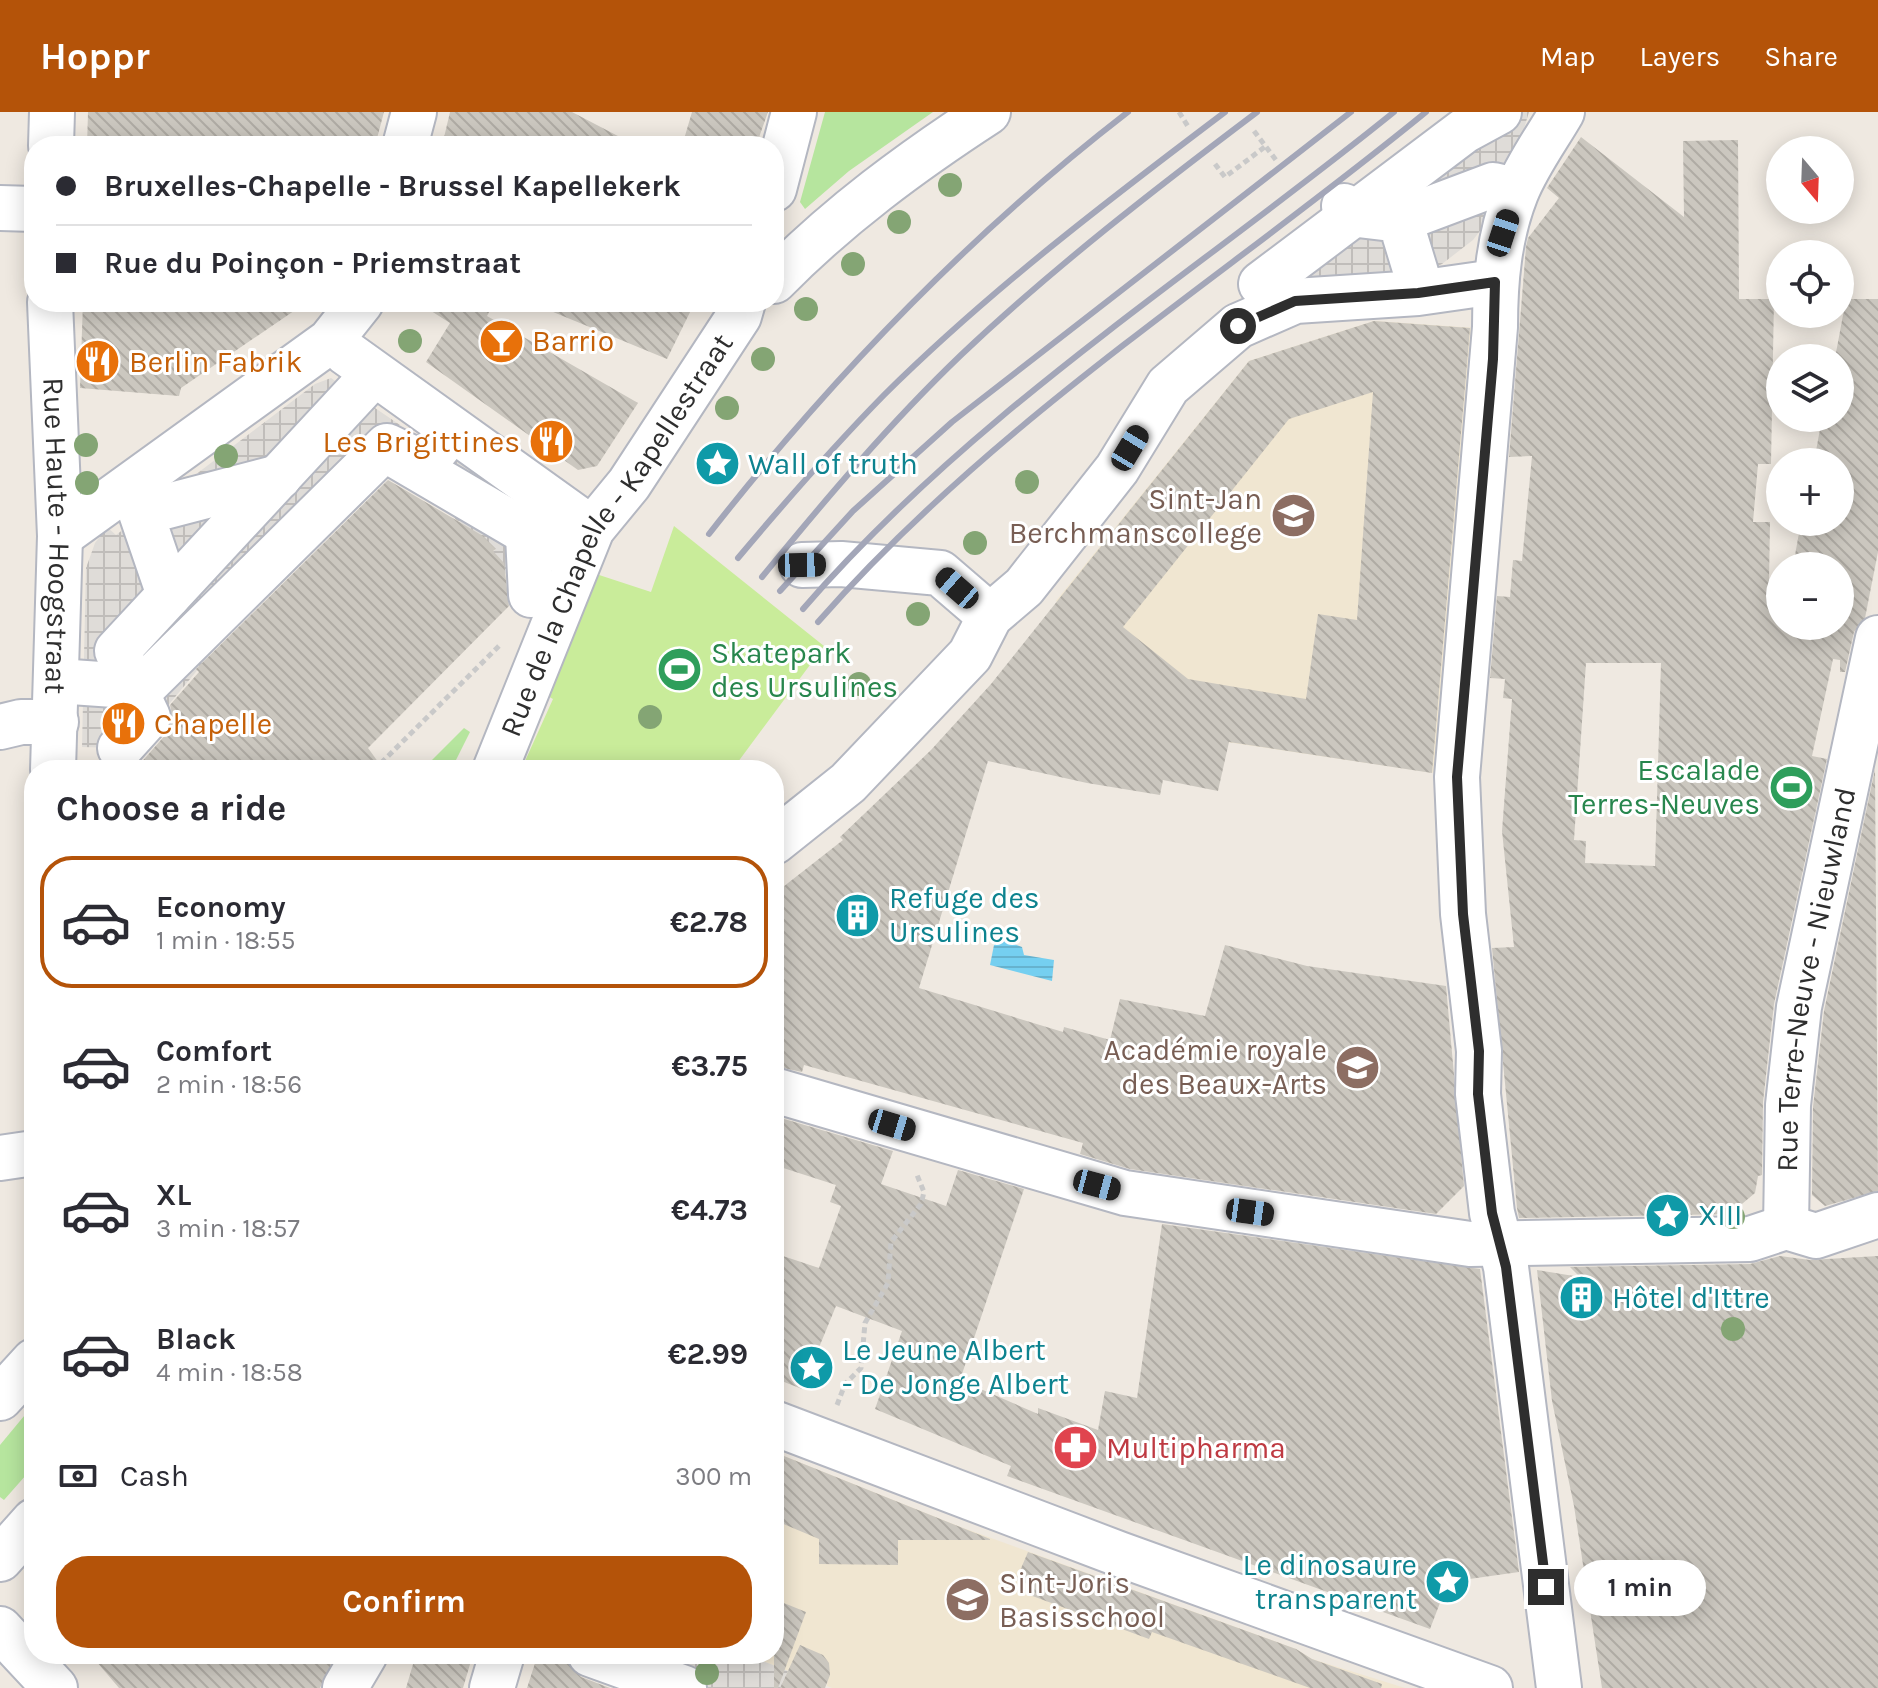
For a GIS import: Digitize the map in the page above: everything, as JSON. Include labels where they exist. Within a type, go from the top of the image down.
[{"type":"street","points":[[51,136],[52,112]]},
{"type":"street","points":[[408,136],[414,112]]},
{"type":"street","points":[[784,150],[794,112]]},
{"type":"street","points":[[784,272],[850,210],[917,159],[988,112]]},
{"type":"street","points":[[1261,284],[1366,213],[1464,131],[1499,112]]},
{"type":"street","points":[[1559,1688],[1478,1094],[1479,1051],[1463,914],[1457,777],[1492,374],[1495,282],[1503,233],[1516,191],[1562,112]]},
{"type":"street","points":[[1366,213],[1493,185],[1506,188]]},
{"type":"street","points":[[0,208],[24,209]]},
{"type":"street","points":[[1366,213],[1417,276]]},
{"type":"street","points":[[784,834],[848,783],[970,655],[990,616],[1024,587],[1117,469],[1168,386],[1238,326],[1295,301],[1418,293],[1495,282]]},
{"type":"street","name":"Rue Haute - Hoogstraat","points":[[50,312],[60,536],[53,760]]},
{"type":"street","points":[[60,536],[330,341],[353,312]]},
{"type":"street","name":"Rue de la Chapelle - Kapellestraat","points":[[497,760],[551,531],[629,484],[742,312]]},
{"type":"street","points":[[330,341],[551,531]]},
{"type":"street","points":[[120,748],[148,717],[117,651],[356,394],[418,451],[551,531]]},
{"type":"street","points":[[0,727],[21,722],[56,702],[133,686],[143,687],[418,451]]},
{"type":"street","points":[[169,595],[141,513],[279,477]]},
{"type":"street","points":[[531,595],[551,531]]},
{"type":"street","points":[[802,565],[841,564],[940,573],[990,616]]},
{"type":"street","name":"Rue Terre-Neuve - Nieuwland","points":[[1786,1227],[1788,1105],[1799,1007],[1878,638]]},
{"type":"street","points":[[784,1093],[1125,1193],[1470,1244],[1750,1239],[1786,1227],[1816,1236],[1878,1215]]},
{"type":"street","points":[[0,1158],[24,1154]]},
{"type":"street","points":[[0,1398],[24,1372]]},
{"type":"street","points":[[784,1427],[1119,1554],[1490,1688]]},
{"type":"street","points":[[0,1559],[24,1532]]},
{"type":"street","points":[[0,1629],[24,1655]]},
{"type":"street","points":[[33,1664],[55,1688]]},
{"type":"street","points":[[345,1688],[359,1664]]},
{"type":"street","points":[[492,1688],[499,1664]]},
{"type":"street","points":[[618,1664],[684,1688]]},
{"type":"path","points":[[1179,112],[1189,128]]},
{"type":"path","points":[[1254,131],[1276,160]]},
{"type":"path","points":[[1215,164],[1225,177],[1266,146]]},
{"type":"path","points":[[384,760],[520,625],[531,595]]},
{"type":"path","points":[[834,1413],[845,1384],[861,1368],[865,1323],[888,1283],[891,1242],[921,1204],[924,1192],[916,1173],[919,1163]]},
{"type":"shaded area","points":[[1462,112],[1529,112],[1506,188],[1496,210],[1473,240],[1442,264],[1417,276],[1271,294]]},
{"type":"shaded area","name":"Sint-Jan Berchmanscollege","points":[[1374,321],[1476,328],[1441,774],[1226,742],[1056,601],[1249,361]]},
{"type":"shaded area","points":[[331,378],[422,440],[429,432],[546,516],[511,571],[507,575],[488,556],[496,549],[490,543],[455,519],[449,501],[442,509],[399,465],[224,638],[127,755],[120,748],[82,747],[86,568],[95,543],[107,527],[116,535],[315,384]]},
{"type":"shaded area","name":"Sint-Joris Basisschool","points":[[784,1456],[958,1526],[1296,1649],[1312,1659],[1405,1688],[832,1688],[827,1686],[829,1663],[794,1660],[788,1671],[770,1664],[784,1664]]},
{"type":"shaded area","points":[[569,1664],[770,1664],[788,1671],[782,1683],[798,1688],[645,1688]]},
{"type":"green space","points":[[825,112],[933,112],[849,171],[805,209],[800,202]]},
{"type":"green space","name":"Skatepark des Ursulines","points":[[674,526],[824,646],[739,760],[526,760],[553,699],[544,694],[590,572],[651,592]]},
{"type":"green space","points":[[464,728],[470,732],[456,760],[432,760]]},
{"type":"green space","points":[[24,1416],[24,1477],[4,1500],[0,1497],[0,1445]]},
{"type":"water","points":[[1001,939],[1022,947],[1024,955],[1054,960],[1052,981],[990,965],[994,945]]},
{"type":"building","points":[[88,112],[384,112],[378,136],[87,136]]},
{"type":"building","points":[[450,112],[572,112],[618,136],[444,136]]},
{"type":"building","points":[[692,112],[768,112],[760,136],[685,136]]},
{"type":"building","points":[[1581,137],[1684,217],[1683,141],[1738,140],[1739,299],[1766,299],[1766,328],[1773,328],[1773,344],[1766,344],[1766,432],[1772,432],[1771,448],[1766,448],[1766,464],[1758,464],[1753,522],[1766,522],[1766,536],[1770,536],[1770,552],[1766,552],[1766,640],[1852,640],[1845,672],[1840,672],[1840,660],[1833,659],[1812,756],[1827,759],[1774,1004],[1763,1102],[1762,1175],[1758,1176],[1755,1193],[1730,1214],[1519,1218],[1517,1208],[1492,948],[1514,947],[1502,831],[1512,699],[1503,698],[1505,679],[1490,678],[1497,596],[1510,597],[1513,560],[1522,561],[1532,456],[1509,457],[1526,247],[1528,238],[1559,198],[1547,188]],"holes":[[[1586,663],[1661,663],[1655,866],[1585,863],[1586,841],[1574,840]]]},
{"type":"building","points":[[1854,299],[1878,299],[1878,552],[1865,618],[1854,632],[1854,552],[1796,552],[1798,536],[1854,536],[1854,448],[1817,448],[1819,432],[1854,432],[1854,344],[1838,344],[1841,328],[1854,328]]},
{"type":"building","points":[[83,312],[292,312],[181,388],[179,396],[80,388]]},
{"type":"building","points":[[433,312],[489,312],[487,316],[638,403],[597,466],[578,470],[426,362],[450,323]]},
{"type":"building","points":[[553,312],[690,312],[667,359]]},
{"type":"building","points":[[1374,321],[1470,328],[1432,773],[1229,742],[1218,791],[1163,780],[1160,795],[988,761],[919,988],[1063,1032],[1064,1027],[1110,1040],[1120,999],[1205,1016],[1225,945],[1307,966],[1446,986],[1464,1186],[1436,1214],[1130,1169],[1080,1154],[1083,1143],[804,1065],[802,1072],[784,1068],[784,886],[843,840],[840,837],[931,750],[991,684],[1249,361]],"holes":[[[1373,392],[1357,620],[1318,614],[1306,699],[1188,679],[1123,627],[1289,419]]]},
{"type":"building","points":[[388,480],[483,536],[504,563],[509,606],[368,748],[377,760],[143,760],[167,733],[173,720],[170,705],[199,672],[196,669]]},
{"type":"building","points":[[1875,769],[1878,1191],[1825,1206],[1812,1195],[1813,1107],[1824,1011]]},
{"type":"building","points":[[784,1119],[893,1151],[881,1184],[946,1206],[958,1170],[1024,1189],[960,1380],[1038,1414],[1038,1408],[1098,1430],[1105,1391],[1137,1398],[1162,1224],[1480,1269],[1519,1572],[1448,1582],[1430,1629],[1007,1476],[1011,1466],[875,1409],[902,1331],[836,1306],[802,1389],[784,1382],[784,1256],[819,1268],[841,1206],[830,1202],[836,1185],[784,1168]]},
{"type":"building","points":[[1780,1256],[1810,1260],[1878,1256],[1878,1688],[1602,1688],[1574,1506],[1552,1401],[1537,1270],[1580,1277],[1570,1267],[1750,1264]]},
{"type":"building","points":[[784,1456],[990,1540],[898,1540],[898,1565],[819,1564],[819,1539],[784,1524]]},
{"type":"building","points":[[1028,1552],[1296,1649],[1312,1659],[1382,1684],[1381,1688],[1310,1688],[1152,1632],[1149,1639],[1027,1594],[1030,1585],[1016,1580]]},
{"type":"building","points":[[784,1603],[806,1612],[778,1688],[774,1688],[774,1664],[784,1664]]},
{"type":"building","points":[[800,1645],[823,1655],[829,1663],[830,1675],[825,1688],[780,1688]]},
{"type":"building","points":[[99,1664],[331,1664],[320,1688],[119,1688]]},
{"type":"building","points":[[413,1664],[470,1664],[463,1688],[406,1688]]},
{"type":"building","points":[[535,1664],[569,1664],[581,1677],[610,1688],[527,1688]]},
{"type":"railway","points":[[709,534],[804,419],[905,310],[1013,207],[1128,112]]},
{"type":"railway","points":[[738,558],[846,435],[965,319],[1050,248],[1225,112]]},
{"type":"railway","points":[[762,577],[908,408],[996,322],[1143,200],[1257,112]]},
{"type":"railway","points":[[780,591],[853,511],[952,422],[1351,112]]},
{"type":"railway","points":[[803,609],[869,538],[939,471],[1012,408],[1394,112]]},
{"type":"railway","points":[[818,622],[886,549],[958,481],[1034,417],[1426,112]]},
{"type":"place","name":"Barrio","points":[[501,341]]},
{"type":"place","name":"Berlin Fabrik","points":[[98,362]]},
{"type":"place","name":"Les Brigittines","points":[[551,442]]},
{"type":"place","name":"Wall of truth","points":[[717,464]]},
{"type":"place","name":"Sint-Jan Berchmanscollege","points":[[1293,516]]},
{"type":"place","name":"Skatepark des Ursulines","points":[[680,670]]},
{"type":"place","name":"Chapelle","points":[[123,724]]},
{"type":"place","name":"Escalade Terres-Neuves","points":[[1791,787]]},
{"type":"place","name":"Refuge des Ursulines","points":[[858,915]]},
{"type":"place","name":"Académie royale des Beaux-Arts","points":[[1358,1067]]},
{"type":"place","name":"XIII","points":[[1667,1215]]},
{"type":"place","name":"Hôtel d'Ittre","points":[[1581,1298]]},
{"type":"place","name":"Le Jeune Albert - De Jonge Albert","points":[[811,1367]]},
{"type":"place","name":"Multipharma","points":[[1075,1448]]},
{"type":"place","name":"Le dinosaure transparent","points":[[1448,1582]]},
{"type":"place","name":"Sint-Joris Basisschool","points":[[968,1600]]},
{"type":"route","points":[[1238,326],[1295,301],[1418,293],[1495,282],[1493,359],[1457,777],[1463,914],[1479,1051],[1478,1094],[1492,1213],[1506,1267],[1546,1587]]}]
